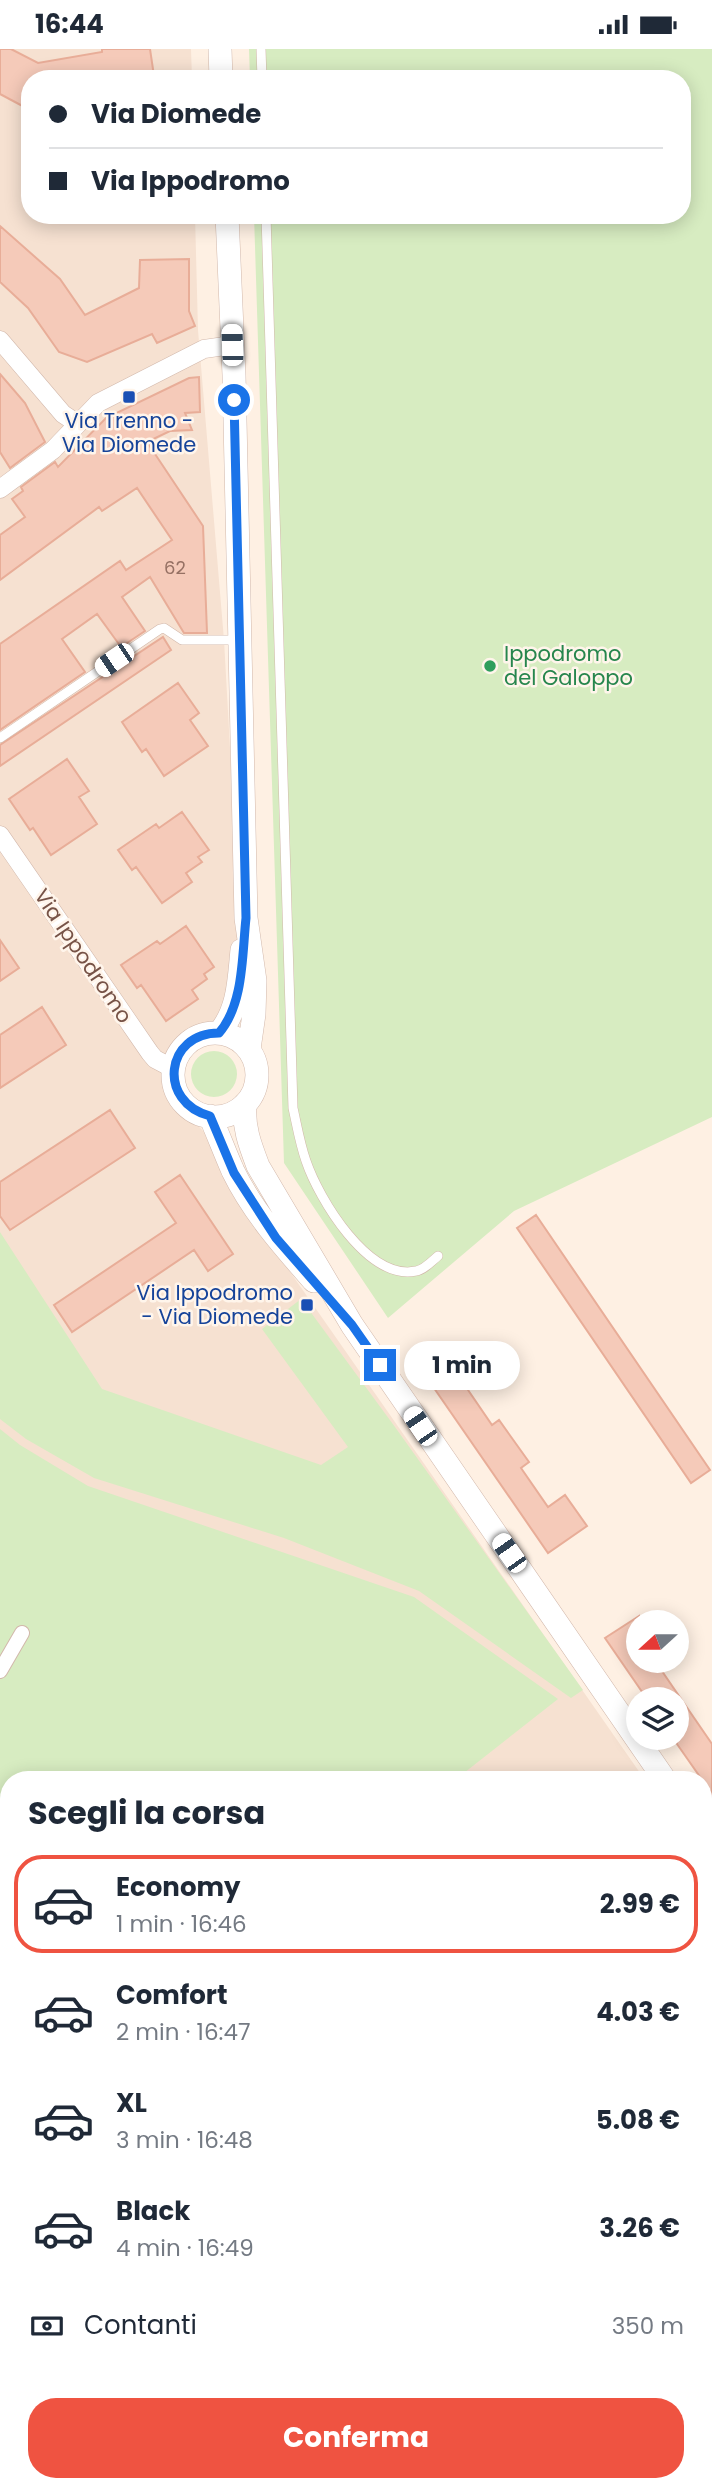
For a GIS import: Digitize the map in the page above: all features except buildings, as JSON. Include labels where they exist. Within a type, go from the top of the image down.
[{"type":"street","points":[[220,49],[221,70]]},
{"type":"street","points":[[227,224],[246,918],[255,981],[254,1014],[248,1049]]},
{"type":"street","points":[[0,340],[56,407],[78,424]]},
{"type":"street","points":[[0,489],[53,450],[98,403],[204,349],[232,345]]},
{"type":"street","name":"Via Ippodromo","points":[[0,835],[149,1053],[174,1069]]},
{"type":"street","points":[[219,1033],[230,1019],[234,1008],[246,918]]},
{"type":"street","points":[[219,1033],[234,1037],[248,1049],[255,1062],[257,1077],[245,1104],[229,1114],[210,1116],[191,1109],[181,1098],[175,1084],[174,1069],[179,1054],[189,1042],[204,1035],[219,1033]]},
{"type":"street","points":[[245,1104],[245,1126],[258,1166],[352,1325],[659,1771]]},
{"type":"street","points":[[210,1116],[234,1173],[276,1238],[352,1325]]},
{"type":"street","points":[[0,1671],[22,1633]]},
{"type":"lane","points":[[261,49],[262,70]]},
{"type":"lane","points":[[266,224],[293,1108],[306,1162],[330,1210],[365,1254],[391,1271],[418,1272],[438,1257]]},
{"type":"lane","points":[[0,738],[160,629],[164,628],[182,640],[240,640]]},
{"type":"shaded area","points":[[0,49],[191,49],[192,70],[21,70],[21,224],[195,224],[198,330],[224,640],[240,926],[223,1026],[192,1034],[173,1049],[166,1076],[174,1101],[210,1138],[235,1193],[639,1771],[0,1771]]},
{"type":"green space","name":"Ippodromo del Galoppo","points":[[249,49],[712,49],[712,1117],[514,1211],[388,1318],[284,1163],[254,224],[691,224],[691,70],[250,70]]},
{"type":"green space","points":[[214,1051],[230,1058],[237,1074],[230,1090],[214,1097],[198,1090],[191,1074],[198,1058]]},
{"type":"green space","points":[[0,1232],[102,1389],[321,1465],[348,1447],[262,1329],[301,1299],[583,1690],[571,1698],[419,1591],[284,1538],[94,1478],[26,1439],[0,1419]]},
{"type":"green space","points":[[0,1429],[20,1445],[88,1486],[414,1597],[558,1699],[466,1771],[0,1771]]},
{"type":"place","name":"Via Trenno - Via Diomede","points":[[129,397]]},
{"type":"place","name":"Ippodromo del Galoppo","points":[[490,666]]},
{"type":"place","name":"Via Ippodromo - Via Diomede","points":[[307,1305]]},
{"type":"route","points":[[234,400],[246,918],[239,982],[230,1019],[219,1033],[198,1036],[186,1045],[177,1059],[174,1079],[178,1093],[187,1106],[200,1114],[210,1116],[234,1173],[276,1238],[352,1325],[380,1365]]}]
